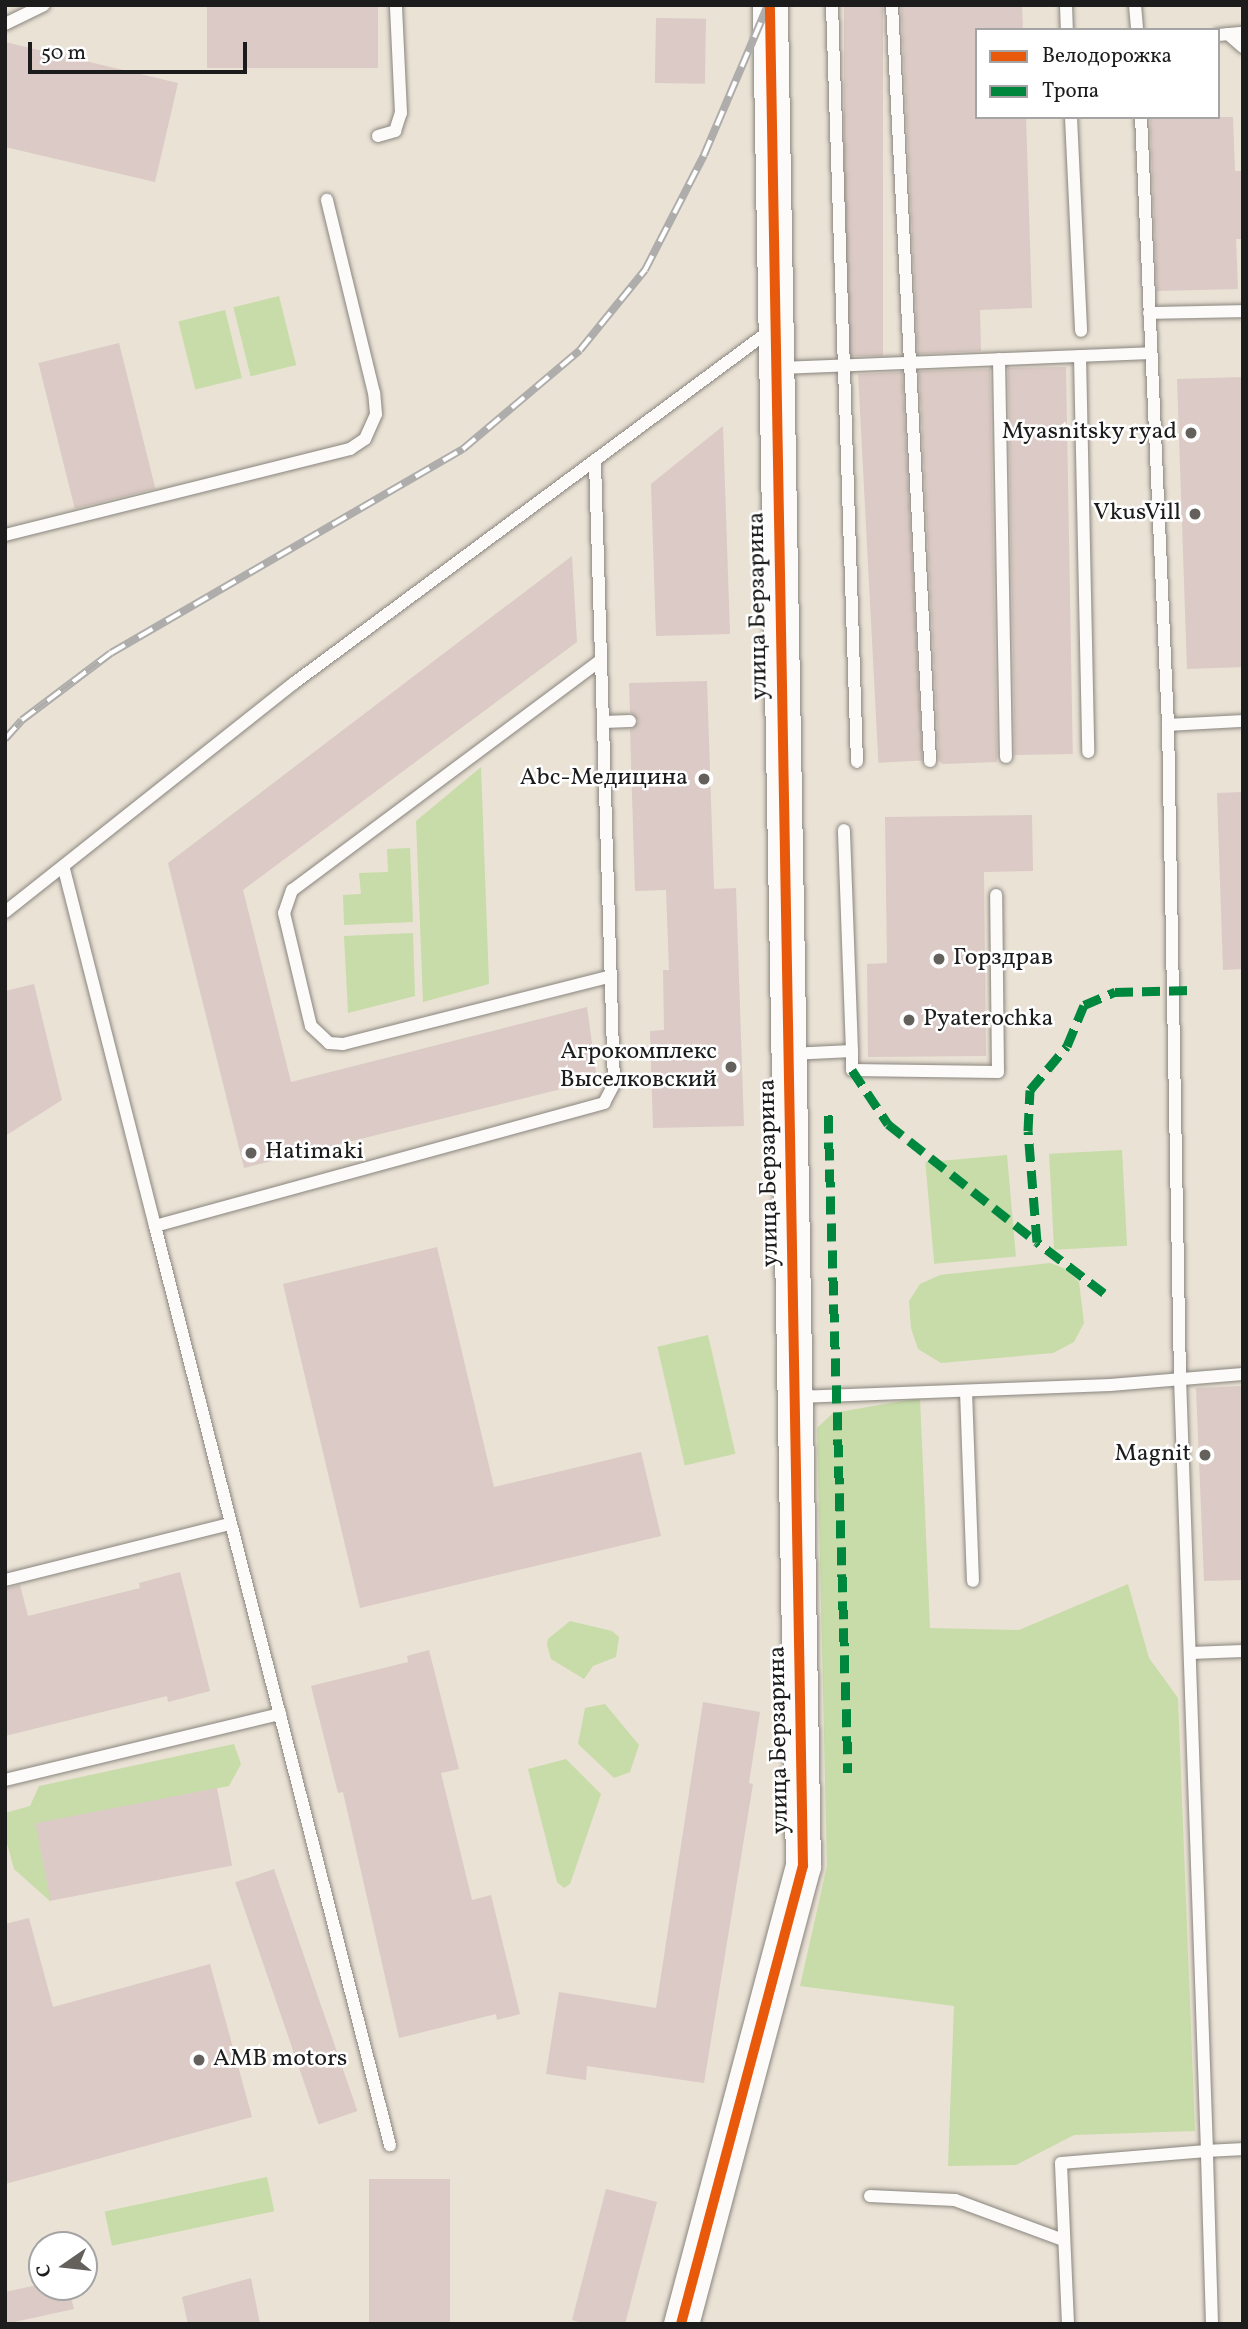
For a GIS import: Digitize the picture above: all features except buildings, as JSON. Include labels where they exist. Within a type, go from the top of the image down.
[{"type":"street","name":"улица Берзарина","points":[[681,2324],[803,1866],[770,5]]},
{"type":"lane","points":[[5,24],[44,5]]},
{"type":"lane","points":[[378,136],[395,131],[401,113],[396,5]]},
{"type":"lane","points":[[832,5],[846,365],[857,762]]},
{"type":"lane","points":[[892,5],[930,761]]},
{"type":"lane","points":[[1066,5],[1067,28]]},
{"type":"lane","points":[[1135,5],[1137,28]]},
{"type":"lane","points":[[1223,34],[1243,33]]},
{"type":"lane","points":[[1223,34],[1243,47]]},
{"type":"lane","points":[[1071,119],[1081,331]]},
{"type":"lane","points":[[1141,119],[1168,725],[1180,1378],[1212,2324]]},
{"type":"lane","points":[[5,535],[349,449],[365,439],[376,414],[374,393],[327,200]]},
{"type":"lane","points":[[1149,313],[1243,312]]},
{"type":"lane","points":[[5,912],[64,869],[294,683],[775,327]]},
{"type":"lane","points":[[776,368],[1151,353]]},
{"type":"lane","points":[[1080,356],[1088,752]]},
{"type":"lane","points":[[999,359],[1006,757]]},
{"type":"lane","points":[[155,1226],[604,1103],[614,1084],[596,462]]},
{"type":"lane","points":[[601,660],[292,890],[284,913],[311,1026],[329,1043],[343,1044],[611,976]]},
{"type":"lane","points":[[603,722],[630,721]]},
{"type":"lane","points":[[1168,725],[1243,721]]},
{"type":"lane","points":[[844,830],[852,1070],[998,1072],[996,895]]},
{"type":"lane","points":[[64,869],[390,2145]]},
{"type":"lane","points":[[788,1054],[852,1051]]},
{"type":"lane","points":[[794,1397],[967,1391],[1243,1374]]},
{"type":"lane","points":[[967,1391],[973,1581]]},
{"type":"lane","points":[[5,1580],[230,1524]]},
{"type":"lane","points":[[1189,1653],[1243,1651]]},
{"type":"lane","points":[[5,1780],[279,1714]]},
{"type":"lane","points":[[1068,2324],[1061,2163],[1243,2149]]},
{"type":"lane","points":[[870,2196],[955,2200],[1063,2240]]},
{"type":"green space","points":[[279,296],[296,365],[251,376],[233,307]]},
{"type":"green space","points":[[225,310],[242,378],[195,390],[178,322]]},
{"type":"green space","points":[[481,767],[489,984],[423,1002],[416,821]]},
{"type":"green space","points":[[410,848],[413,922],[344,925],[343,895],[361,894],[359,873],[388,872],[387,849]]},
{"type":"green space","points":[[413,933],[415,996],[348,1013],[344,936]]},
{"type":"green space","points":[[1122,1150],[1127,1246],[1054,1250],[1049,1154]]},
{"type":"green space","points":[[1007,1155],[1016,1257],[934,1264],[925,1162]]},
{"type":"green space","points":[[1050,1263],[1066,1269],[1079,1282],[1084,1323],[1074,1342],[1053,1353],[941,1363],[918,1349],[911,1328],[909,1301],[920,1284],[940,1275]]},
{"type":"green space","points":[[708,1335],[735,1454],[685,1466],[657,1347]]},
{"type":"green space","points":[[920,1398],[930,1628],[1019,1630],[1128,1584],[1149,1658],[1178,1698],[1195,2131],[1074,2135],[1016,2165],[948,2166],[954,2006],[800,1986],[827,1866],[817,1428],[833,1413]]},
{"type":"green space","points":[[570,1621],[612,1631],[619,1637],[616,1657],[593,1666],[584,1679],[551,1659],[547,1645],[548,1639]]},
{"type":"green space","points":[[605,1704],[639,1745],[630,1772],[614,1778],[578,1744],[585,1708]]},
{"type":"green space","points":[[234,1744],[241,1764],[229,1786],[36,1824],[51,1902],[14,1869],[5,1836],[5,1813],[30,1806],[39,1786]]},
{"type":"green space","points":[[566,1759],[601,1794],[570,1884],[564,1888],[557,1882],[528,1769]]},
{"type":"green space","points":[[267,2177],[274,2211],[112,2246],[105,2212]]},
{"type":"railway","points":[[5,739],[22,720],[111,653],[463,449],[580,350],[645,270],[704,155],[768,5]]},
{"type":"marked path","points":[[1104,1293],[1037,1242],[1028,1131],[1030,1090],[1067,1046],[1084,1005],[1115,992],[1192,990]]},
{"type":"marked path","points":[[852,1070],[888,1124],[1037,1242]]},
{"type":"marked path","points":[[828,1115],[848,1773]]},
{"type":"cycle path","points":[[681,2324],[803,1866],[770,5]]},
{"type":"place","name":"Myasnitsky ryad","points":[[1191,433]]},
{"type":"place","name":"VkusVill","points":[[1195,514]]},
{"type":"place","name":"Abc-Медицина","points":[[704,779]]},
{"type":"place","name":"Горздрав","points":[[939,959]]},
{"type":"place","name":"Pyaterochka","points":[[909,1020]]},
{"type":"place","name":"Агрокомплекс Выселковский","points":[[731,1067]]},
{"type":"place","name":"Hatimaki","points":[[251,1153]]},
{"type":"place","name":"Magnit","points":[[1205,1455]]},
{"type":"place","name":"AMB motors","points":[[199,2060]]}]
